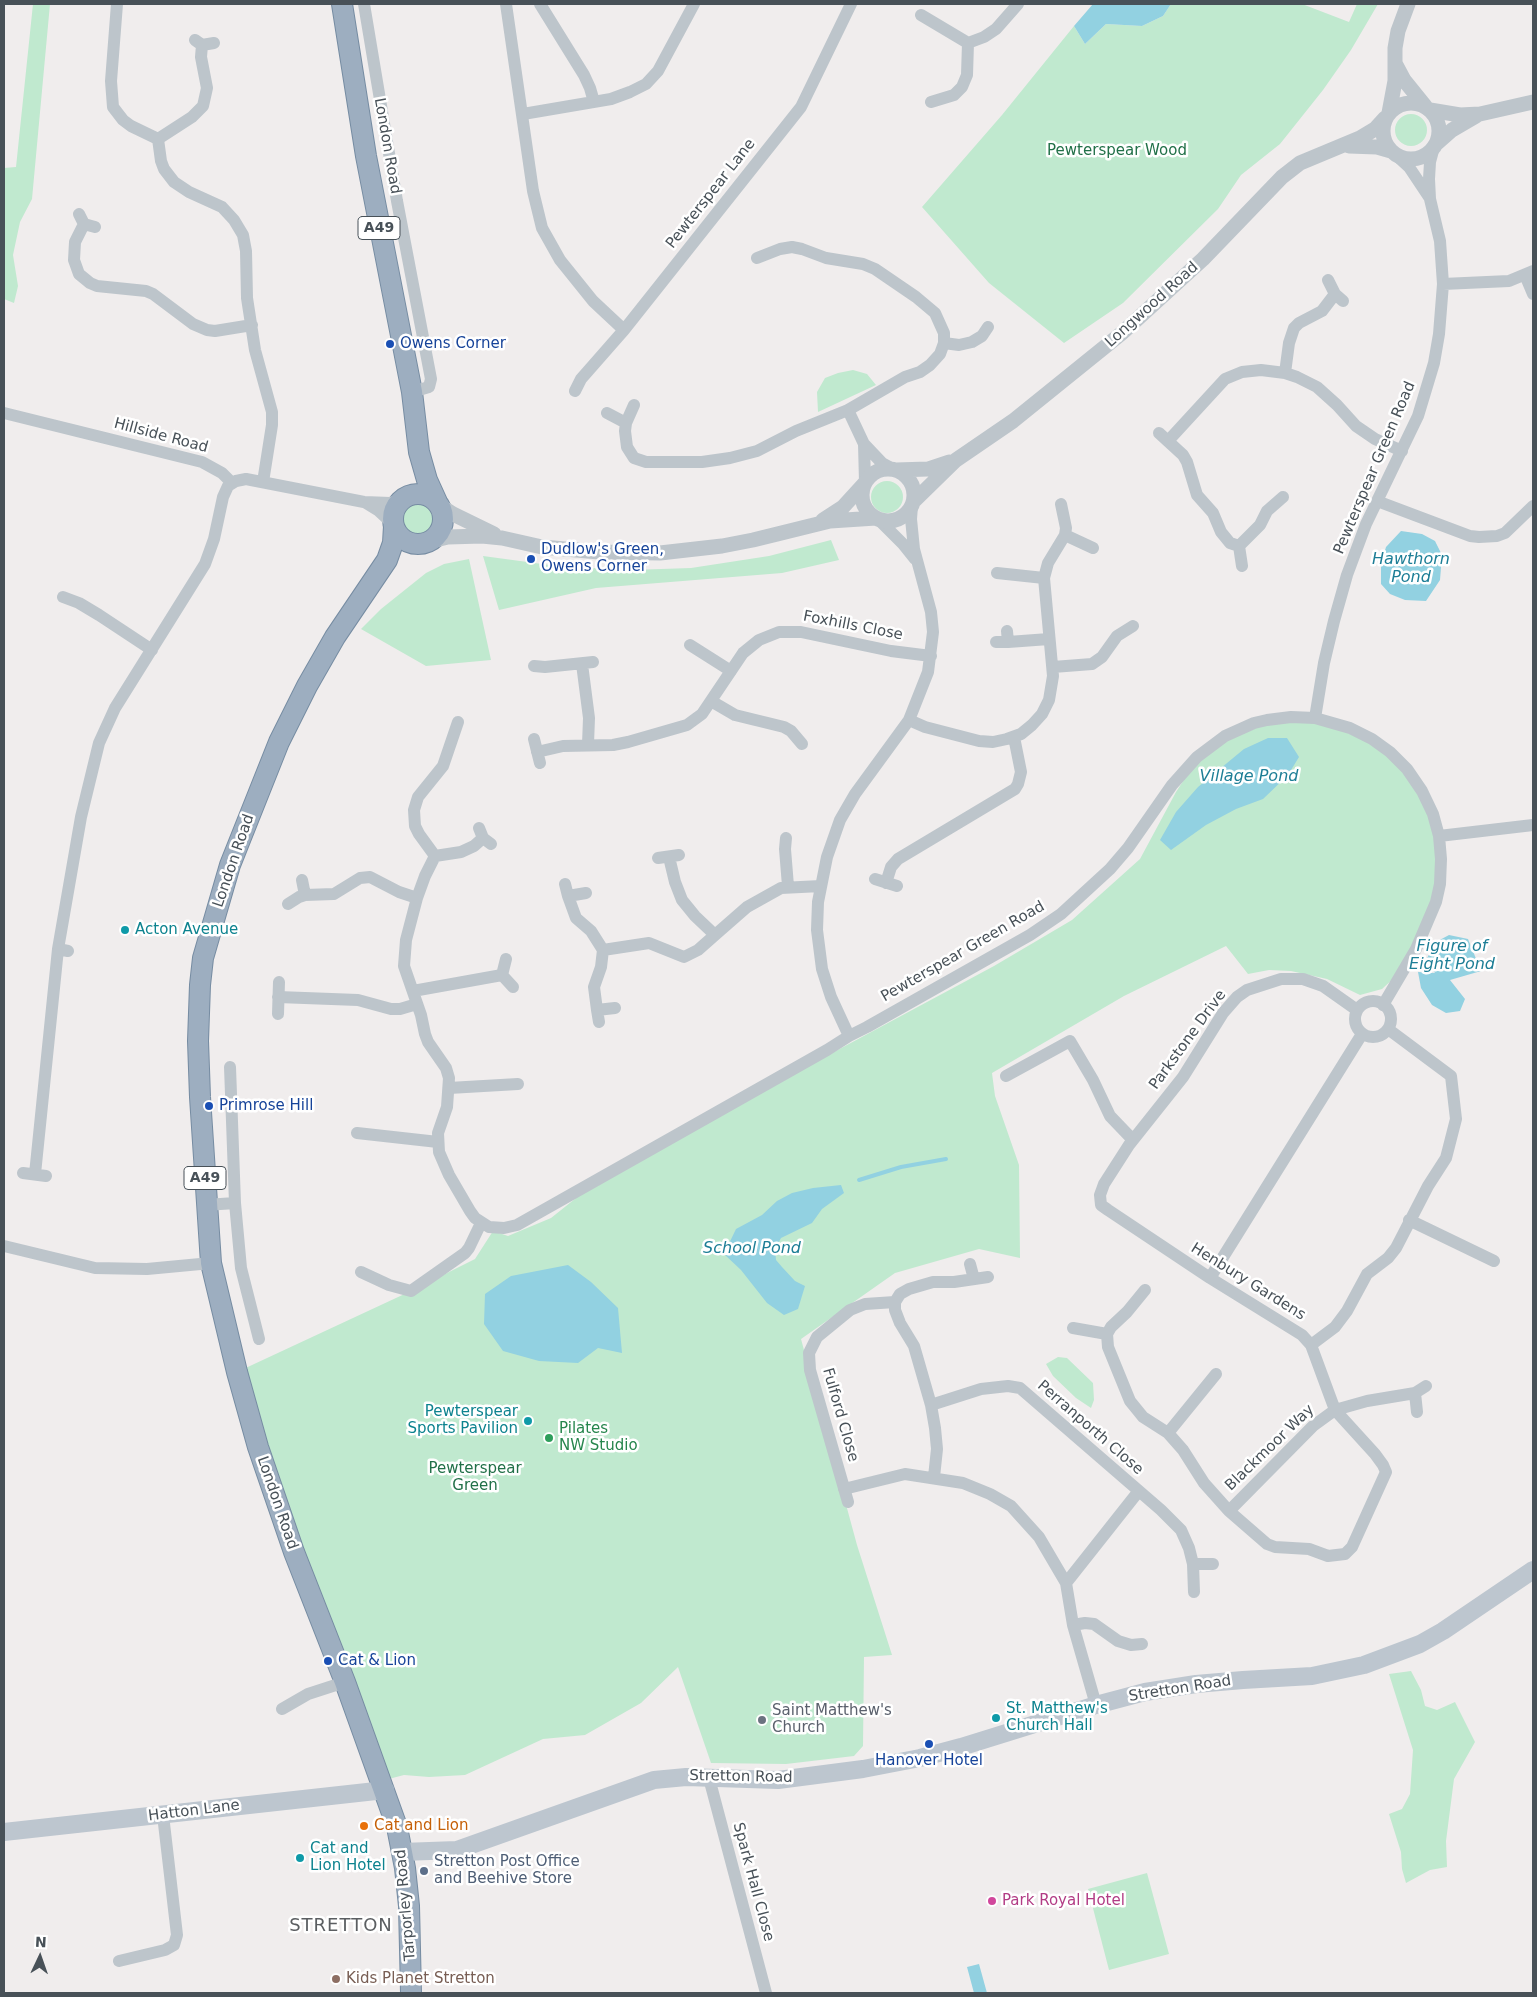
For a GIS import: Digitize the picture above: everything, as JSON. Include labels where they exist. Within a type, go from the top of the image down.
[{"type":"highway","name":"London Road","points":[[342,4],[366,156],[412,392],[419,452],[426,480],[438,503]]},
{"type":"highway","name":"London Road","points":[[404,499],[414,480],[419,452]]},
{"type":"highway","points":[[404,499],[420,494],[438,503]]},
{"type":"highway","name":"A49","points":[[393,525],[395,510],[404,499]]},
{"type":"highway","name":"A49","points":[[429,542],[440,531],[443,524],[442,510],[438,503]]},
{"type":"highway","name":"London Road","points":[[385,1790],[294,1552],[258,1447],[237,1372],[211,1263],[200,1097],[199,1012],[203,958],[230,865],[279,742],[307,686],[335,637],[376,578],[390,552],[393,525]]},
{"type":"highway","points":[[393,525],[400,537],[406,542],[414,544],[429,542]]},
{"type":"highway","name":"London Road","points":[[376,578],[394,563],[429,542]]},
{"type":"highway","name":"Tarporley Road","points":[[385,1790],[397,1827],[409,1906],[411,1993]]},
{"type":"main road","name":"Stretton Road","points":[[402,1852],[457,1850],[654,1780],[686,1776],[778,1780],[845,1772],[911,1760],[990,1739],[1096,1705],[1146,1692],[1243,1680],[1312,1676],[1364,1665],[1420,1644],[1443,1631],[1533,1570]]},
{"type":"main road","name":"Hatton Lane","points":[[4,1832],[385,1790]]},
{"type":"street","points":[[117,4],[110,81],[113,107],[123,120],[131,126],[158,139]]},
{"type":"street","name":"London Road","points":[[364,4],[397,202],[432,379],[429,387],[412,392]]},
{"type":"street","points":[[506,4],[536,209],[550,245],[560,260],[593,301],[624,330]]},
{"type":"street","points":[[540,4],[584,75],[594,102]]},
{"type":"street","points":[[523,114],[594,102],[630,92],[646,84],[652,78],[694,4]]},
{"type":"street","name":"Pewterspear Lane","points":[[575,391],[581,378],[624,330],[801,107],[851,4]]},
{"type":"street","points":[[968,43],[984,37],[996,29],[1018,4]]},
{"type":"street","points":[[1408,4],[1398,31],[1392,100],[1383,135],[1393,153],[1411,159],[1421,157],[1452,130],[1480,114]]},
{"type":"street","points":[[921,15],[968,43]]},
{"type":"street","points":[[158,139],[192,117],[203,106],[207,88],[201,57],[204,43]]},
{"type":"street","points":[[931,102],[954,95],[962,87],[967,75],[968,43]]},
{"type":"street","points":[[1395,64],[1404,80],[1438,123],[1439,131],[1435,146]]},
{"type":"street","points":[[1387,116],[1400,104],[1409,102],[1453,114],[1480,114],[1533,102]]},
{"type":"street","name":"Longwood Road","points":[[912,504],[956,460],[1013,421],[1122,333],[1203,259],[1282,177],[1300,163],[1318,154],[1342,146],[1375,129],[1387,116]]},
{"type":"street","points":[[158,139],[161,161],[168,176],[181,188],[222,207],[239,227],[245,243],[245,281],[255,350],[272,419],[263,482]]},
{"type":"street","name":"Longwood Road","points":[[1342,146],[1361,145],[1393,153]]},
{"type":"street","name":"Pewterspear Green Road","points":[[1315,718],[1324,663],[1334,621],[1355,551],[1421,408],[1434,363],[1439,334],[1443,284],[1440,241],[1430,199],[1429,171],[1435,146]]},
{"type":"street","name":"Pewterspear Green Road","points":[[1393,153],[1412,172],[1430,199]]},
{"type":"street","points":[[86,222],[76,242],[74,260],[79,274],[90,283],[153,294],[193,324],[207,330],[252,325]]},
{"type":"street","points":[[634,405],[626,423],[625,431],[630,454],[640,461],[702,462],[730,458],[757,451],[796,431],[848,410],[905,378],[920,372],[940,354],[944,343],[944,333],[935,313],[916,297],[875,270],[863,264],[826,258],[792,247],[763,251]]},
{"type":"street","points":[[1443,284],[1494,283],[1509,281],[1529,273],[1533,294]]},
{"type":"street","points":[[1285,373],[1289,343],[1294,328],[1339,298],[1328,280]]},
{"type":"street","points":[[944,343],[959,344],[972,342],[982,336],[988,327]]},
{"type":"street","points":[[1239,546],[1225,539],[1213,513],[1197,495],[1187,462],[1164,437],[1225,378],[1251,370],[1297,376],[1317,387],[1356,426],[1375,439],[1402,451]]},
{"type":"street","points":[[848,410],[864,444],[876,458],[906,476],[911,482],[914,490],[911,526],[917,563],[931,612],[933,632],[931,656],[923,688],[909,720],[855,794],[840,820],[831,843],[821,886],[817,918],[819,956],[831,997],[849,1036]]},
{"type":"street","name":"Hillside Road","points":[[4,413],[202,462],[222,472],[232,483]]},
{"type":"street","points":[[607,413],[626,423]]},
{"type":"street","points":[[864,444],[865,483],[862,498],[865,507],[903,544],[917,563]]},
{"type":"street","name":"Longwood Road","points":[[894,470],[928,469],[956,460]]},
{"type":"street","points":[[815,524],[843,507],[878,471],[894,470]]},
{"type":"street","points":[[35,1174],[81,817],[99,743],[114,708],[205,564],[214,538],[223,497],[228,486],[246,479],[364,502],[390,503],[404,499]]},
{"type":"street","points":[[1239,546],[1260,525],[1267,511],[1285,497]]},
{"type":"street","points":[[1377,501],[1479,537],[1497,536],[1505,533],[1533,506]]},
{"type":"street","points":[[364,502],[379,511],[393,525]]},
{"type":"street","points":[[438,503],[475,526],[502,538]]},
{"type":"street","points":[[429,542],[448,537],[482,536],[551,548],[599,552],[660,553],[722,546],[830,521],[877,519],[892,521],[900,518],[912,504]]},
{"type":"street","points":[[909,720],[925,727],[979,741],[993,742],[1014,737],[1032,725],[1046,707],[1051,693],[1053,667],[1044,578],[1048,562],[1065,535],[1066,528],[1061,504]]},
{"type":"street","points":[[1065,535],[1093,548]]},
{"type":"street","points":[[1239,546],[1242,566]]},
{"type":"street","points":[[997,573],[1044,578]]},
{"type":"street","points":[[63,597],[79,603],[152,650]]},
{"type":"street","points":[[1053,667],[1092,664],[1102,657],[1117,636],[1133,626]]},
{"type":"street","name":"Foxhills Close","points":[[537,751],[562,746],[613,745],[682,727],[695,720],[712,701],[743,653],[759,640],[773,634],[789,631],[891,651],[931,656]]},
{"type":"street","points":[[1003,638],[1049,639]]},
{"type":"street","points":[[690,645],[731,671]]},
{"type":"street","points":[[535,666],[545,667],[587,663],[588,744]]},
{"type":"street","points":[[712,701],[735,715],[784,727],[791,731],[803,745]]},
{"type":"street","name":"Pewterspear Green Road","points":[[481,1223],[496,1228],[517,1225],[1030,935],[1061,914],[1110,870],[1128,848],[1161,799],[1197,757],[1225,736],[1254,723],[1291,717],[1315,718],[1361,733],[1381,745],[1400,760],[1422,791],[1433,814],[1439,836],[1441,871],[1434,908],[1416,949],[1383,1005]]},
{"type":"street","points":[[435,856],[419,834],[414,818],[414,810],[418,797],[443,766],[458,720]]},
{"type":"street","points":[[886,883],[891,866],[898,859],[1015,788],[1021,772],[1014,737]]},
{"type":"street","points":[[1439,836],[1533,825]]},
{"type":"street","points":[[435,856],[461,852],[474,846],[485,837]]},
{"type":"street","points":[[786,838],[784,849],[788,886]]},
{"type":"street","points":[[361,1272],[389,1285],[411,1291],[464,1253],[469,1248],[481,1223],[470,1211],[441,1157],[438,1142],[440,1123],[447,1107],[449,1088],[446,1068],[428,1042],[418,1004],[406,976],[404,958],[406,940],[417,898],[435,856]]},
{"type":"street","points":[[669,857],[674,882],[682,900],[694,916],[715,935]]},
{"type":"street","points":[[288,904],[298,897],[305,895],[334,894],[360,878],[370,877],[399,892],[417,898]]},
{"type":"street","points":[[302,880],[305,895]]},
{"type":"street","points":[[603,950],[650,943],[684,956],[698,950],[755,902],[781,888],[788,886],[821,886]]},
{"type":"street","points":[[586,893],[566,890],[576,918],[591,930],[603,950],[601,967],[594,987],[598,1016],[615,1008]]},
{"type":"street","points":[[502,975],[506,959]]},
{"type":"street","points":[[413,991],[502,975]]},
{"type":"street","points":[[502,975],[514,987]]},
{"type":"street","name":"Parkstone Drive","points":[[1108,1210],[1101,1204],[1100,1195],[1104,1184],[1133,1140],[1183,1077],[1223,1013],[1237,997],[1247,990],[1281,979],[1303,979],[1323,986],[1357,1010]]},
{"type":"street","points":[[278,1014],[279,982]]},
{"type":"street","points":[[278,997],[358,1000],[391,1009],[400,1009],[418,1004]]},
{"type":"street","points":[[1372,1001],[1383,1005],[1390,1013],[1391,1019],[1388,1029],[1378,1037],[1362,1034],[1354,1019],[1357,1010],[1372,1001]]},
{"type":"street","points":[[1311,1345],[1335,1327],[1347,1311],[1367,1274],[1388,1258],[1396,1248],[1409,1220],[1446,1158],[1456,1119],[1451,1076],[1388,1029]]},
{"type":"street","points":[[1210,1278],[1362,1034]]},
{"type":"street","points":[[1006,1076],[1070,1041],[1093,1080],[1110,1116],[1133,1140]]},
{"type":"street","points":[[230,1067],[241,1268],[259,1339]]},
{"type":"street","points":[[449,1088],[518,1084]]},
{"type":"street","points":[[357,1133],[438,1142]]},
{"type":"street","points":[[206,1205],[236,1203]]},
{"type":"street","name":"Henbury Gardens","points":[[1108,1210],[1210,1278],[1302,1335],[1311,1345],[1334,1410]]},
{"type":"street","points":[[1409,1220],[1494,1261]]},
{"type":"street","points":[[4,1246],[95,1268],[147,1269],[211,1263]]},
{"type":"street","points":[[970,1264],[974,1279]]},
{"type":"street","points":[[934,1477],[937,1449],[931,1405],[914,1346],[900,1323],[895,1310],[895,1302],[900,1294],[909,1289],[933,1282],[988,1276]]},
{"type":"street","points":[[1145,1290],[1127,1312],[1111,1327],[1107,1334],[1108,1348],[1130,1401],[1143,1417],[1168,1434],[1183,1450],[1204,1483],[1229,1510],[1267,1544],[1276,1547],[1308,1549],[1316,1553],[1335,1557],[1345,1554],[1352,1547],[1386,1472],[1379,1459],[1334,1410],[1420,1390],[1418,1412]]},
{"type":"street","name":"Fulford Close","points":[[848,1502],[810,1370],[811,1347],[817,1337],[850,1310],[865,1304],[895,1302]]},
{"type":"street","points":[[1073,1328],[1107,1334]]},
{"type":"street","points":[[1168,1434],[1216,1374]]},
{"type":"street","name":"Perranporth Close","points":[[931,1405],[982,1388],[1008,1386],[1020,1388],[1161,1510],[1180,1530],[1189,1548],[1193,1564],[1194,1592]]},
{"type":"street","name":"Blackmoor Way","points":[[1229,1510],[1313,1426],[1334,1410]]},
{"type":"street","points":[[844,1489],[905,1474],[963,1483],[990,1494],[1011,1506],[1039,1537],[1066,1583],[1073,1625],[1096,1705]]},
{"type":"street","points":[[1066,1583],[1138,1492]]},
{"type":"street","points":[[1193,1564],[1213,1564]]},
{"type":"street","points":[[1073,1625],[1094,1624],[1118,1641],[1131,1645],[1142,1644]]},
{"type":"street","points":[[282,1709],[308,1694],[345,1682]]},
{"type":"street","name":"Spark Hall Close","points":[[709,1778],[766,1993]]},
{"type":"street","points":[[119,1961],[165,1950],[174,1945],[177,1935],[163,1815]]},
{"type":"green space","points":[[33,4],[50,4],[32,199],[20,222],[13,255],[18,286],[14,303],[4,299],[4,168],[16,167]]},
{"type":"green space","name":"Pewterspear Wood","points":[[1171,4],[1302,4],[1349,22],[1357,4],[1378,4],[1351,50],[1323,90],[1280,144],[1241,175],[1218,209],[1123,303],[1064,343],[989,283],[922,207],[1002,115],[1074,26],[1085,44],[1106,24],[1142,26],[1163,16]]},
{"type":"green space","points":[[1411,114],[1422,119],[1427,130],[1422,141],[1411,146],[1400,141],[1395,130],[1400,119]]},
{"type":"green space","points":[[853,370],[867,374],[876,385],[818,412],[817,392],[825,378]]},
{"type":"green space","points":[[887,481],[898,486],[903,497],[898,508],[887,513],[876,508],[871,497],[876,486]]},
{"type":"green space","points":[[418,503],[424,504],[429,508],[433,513],[433,525],[429,530],[424,534],[418,535],[412,534],[407,530],[403,525],[402,519],[403,513],[407,508],[412,504]]},
{"type":"green space","points":[[831,540],[839,560],[782,573],[596,588],[499,610],[483,556],[557,566],[631,570],[691,568],[769,556]]},
{"type":"green space","points":[[469,559],[491,660],[426,666],[361,629],[381,609],[426,573],[444,564]]},
{"type":"green space","name":"Pewterspear Green","points":[[1315,717],[1396,756],[1442,827],[1440,884],[1406,967],[1382,989],[1360,995],[1327,979],[1291,971],[1269,970],[1248,974],[1226,946],[1124,996],[992,1073],[995,1096],[1019,1165],[1020,1258],[979,1249],[895,1273],[801,1339],[857,1545],[892,1655],[864,1657],[863,1746],[854,1756],[786,1764],[711,1763],[678,1667],[641,1703],[585,1735],[543,1739],[465,1775],[429,1777],[404,1775],[381,1781],[237,1372],[475,1259],[493,1231],[508,1236],[551,1218],[605,1175],[994,966],[1072,920],[1140,859],[1176,792],[1198,758],[1213,746],[1278,719]]},
{"type":"green space","points":[[1058,1357],[1067,1358],[1093,1383],[1094,1400],[1091,1408],[1076,1398],[1053,1376],[1046,1364]]},
{"type":"green space","points":[[1411,1671],[1421,1690],[1425,1706],[1437,1710],[1455,1702],[1475,1742],[1454,1779],[1446,1841],[1447,1867],[1430,1870],[1406,1883],[1402,1869],[1401,1852],[1389,1814],[1402,1809],[1410,1794],[1413,1750],[1389,1674]]},
{"type":"green space","points":[[1147,1873],[1169,1954],[1109,1970],[1088,1889]]},
{"type":"water","points":[[1093,4],[1171,4],[1163,16],[1142,26],[1106,24],[1085,44],[1074,26]]},
{"type":"water","name":"Hawthorn Pond","points":[[1401,531],[1422,534],[1435,541],[1442,555],[1440,580],[1426,601],[1405,600],[1390,594],[1381,584],[1381,564],[1386,547]]},
{"type":"water","name":"Village Pond","points":[[1268,738],[1287,738],[1299,757],[1288,775],[1263,799],[1236,809],[1206,825],[1171,850],[1160,840],[1176,812],[1198,787],[1244,749]]},
{"type":"water","name":"Figure of Eight Pond","points":[[1449,935],[1468,939],[1481,971],[1450,980],[1465,999],[1460,1011],[1446,1013],[1432,1005],[1421,988],[1418,972],[1435,973],[1426,960],[1436,942]]},
{"type":"water","name":"School Pond","points":[[841,1185],[844,1193],[822,1209],[812,1223],[781,1238],[775,1249],[776,1260],[795,1281],[805,1286],[798,1309],[784,1315],[767,1303],[741,1270],[724,1254],[736,1229],[762,1215],[777,1201],[792,1193],[813,1188]]},
{"type":"water","points":[[568,1265],[591,1282],[618,1308],[622,1353],[598,1348],[578,1363],[539,1361],[503,1351],[484,1324],[485,1294],[511,1276]]},
{"type":"water","points":[[979,1964],[987,1993],[974,1993],[967,1967]]},
{"type":"waterway","points":[[859,1180],[901,1167],[946,1159]]},
{"type":"place","name":"Owens Corner","points":[[390,344]]},
{"type":"place","name":"Dudlow's Green, Owens Corner","points":[[531,559]]},
{"type":"place","name":"Acton Avenue","points":[[125,930]]},
{"type":"place","name":"Primrose Hill","points":[[209,1106]]},
{"type":"place","name":"Pewterspear Sports Pavilion","points":[[528,1421]]},
{"type":"place","name":"Pilates NW Studio","points":[[549,1438]]},
{"type":"place","name":"Cat & Lion","points":[[328,1661]]},
{"type":"place","name":"St. Matthew's Church Hall","points":[[996,1718]]},
{"type":"place","name":"Saint Matthew's Church","points":[[762,1720]]},
{"type":"place","name":"Hanover Hotel","points":[[929,1744]]},
{"type":"place","name":"Cat and Lion","points":[[364,1826]]},
{"type":"place","name":"Cat and Lion Hotel","points":[[300,1858]]},
{"type":"place","name":"Stretton Post Office and Beehive Store","points":[[424,1871]]},
{"type":"place","name":"Park Royal Hotel","points":[[992,1901]]},
{"type":"place","name":"Kids Planet Stretton","points":[[336,1979]]},
{"type":"district","name":"STRETTON","points":[[341,1926]]}]
